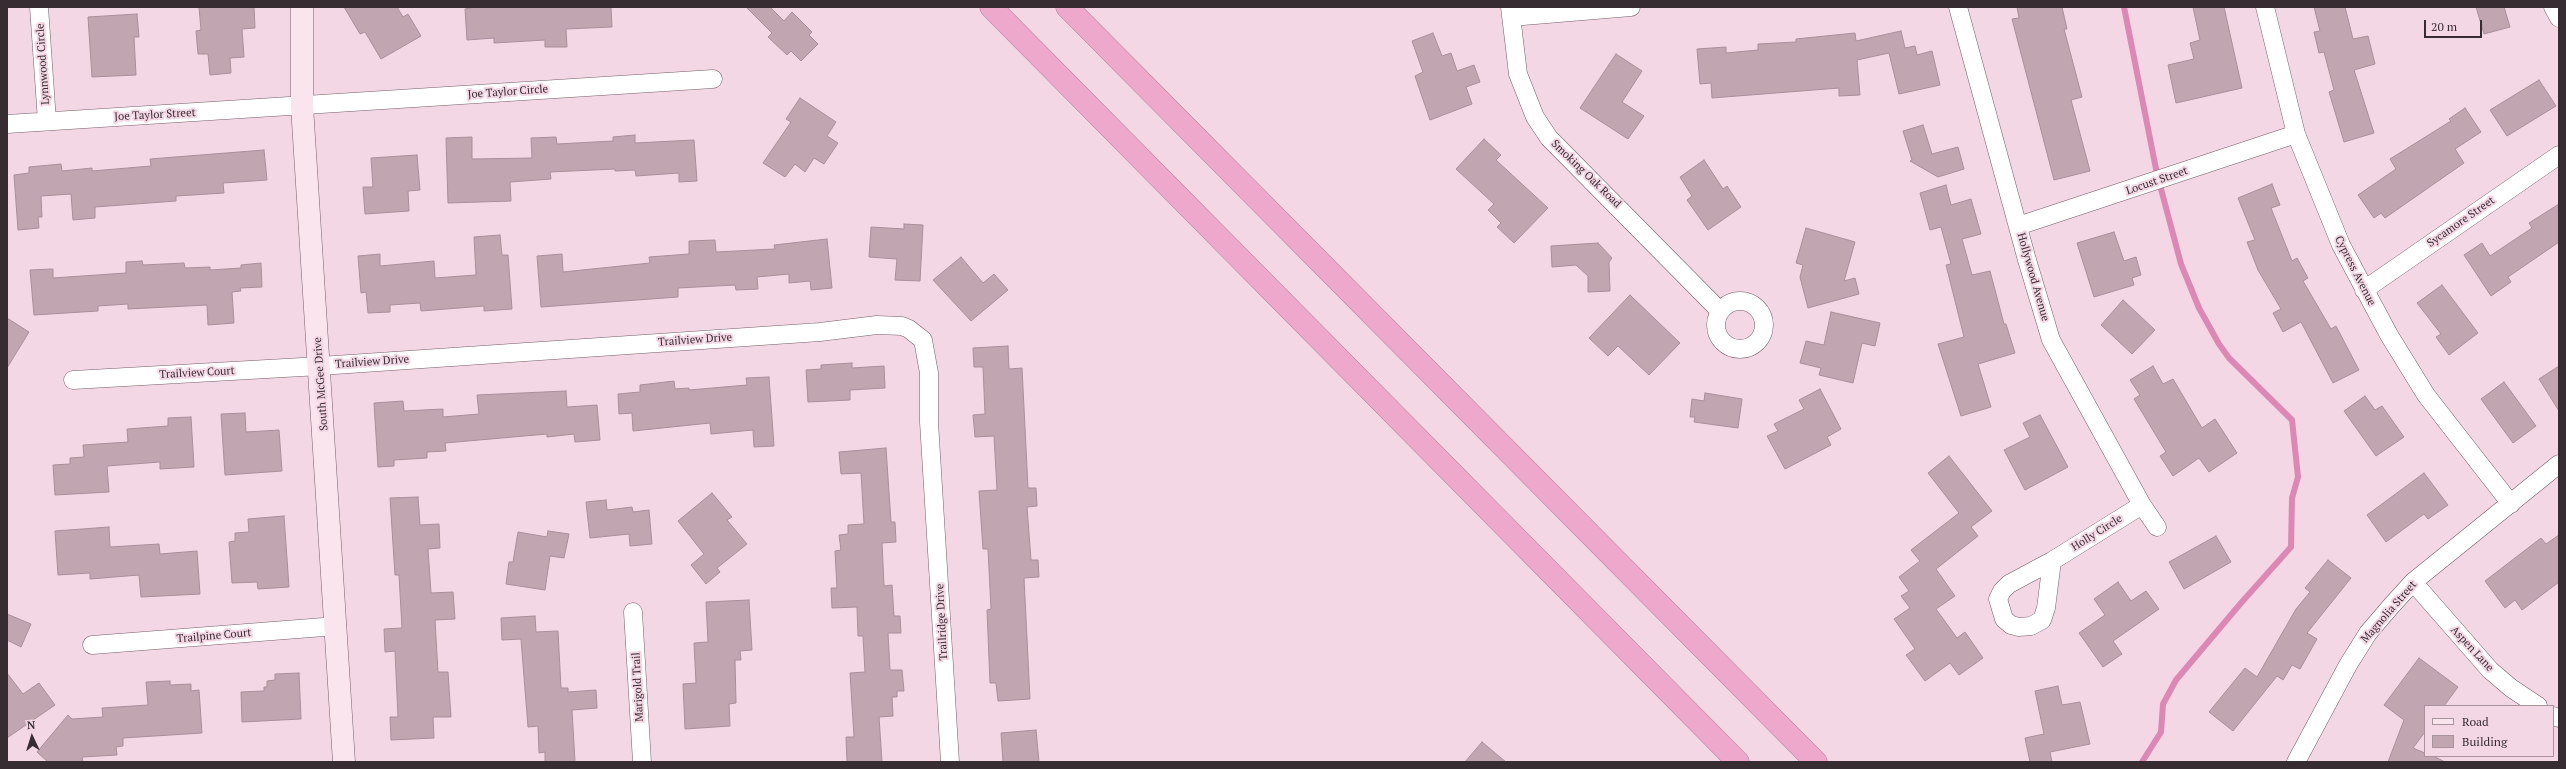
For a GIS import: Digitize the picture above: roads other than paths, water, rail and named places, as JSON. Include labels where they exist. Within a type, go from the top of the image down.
[{"type":"highway","points":[[991,7],[1738,762]]},
{"type":"highway","points":[[1066,7],[1816,762]]},
{"type":"street","name":"Lynnwood Circle","points":[[39,7],[47,122]]},
{"type":"street","name":"South McGee Drive","points":[[302,7],[302,106],[337,626],[344,762]]},
{"type":"street","points":[[1510,12],[1631,7]]},
{"type":"street","name":"Hollywood Avenue","points":[[1958,7],[2018,226],[2052,340],[2142,505],[2157,528]]},
{"type":"street","name":"Cypress Avenue","points":[[2265,7],[2296,134],[2325,209],[2364,290],[2426,395],[2511,504]]},
{"type":"street","points":[[2553,7],[2559,18]]},
{"type":"street","name":"Smoking Oak Road","points":[[1510,12],[1518,74],[1524,94],[1535,117],[1549,138],[1720,311]]},
{"type":"street","name":"Joe Taylor Circle","points":[[302,106],[713,79]]},
{"type":"street","name":"Joe Taylor Street","points":[[7,124],[302,106]]},
{"type":"street","name":"Locust Street","points":[[2018,226],[2150,184],[2296,134]]},
{"type":"street","name":"Sycamore Street","points":[[2364,290],[2559,155]]},
{"type":"street","name":"Trailview Drive","points":[[320,366],[812,332],[877,325],[902,326],[923,340],[926,353],[933,482]]},
{"type":"street","name":"Trailview Court","points":[[73,380],[320,366]]},
{"type":"street","name":"Magnolia Street","points":[[2296,762],[2348,665],[2368,633],[2413,582],[2559,464]]},
{"type":"street","name":"Trailridge Drive","points":[[933,482],[950,762]]},
{"type":"street","name":"Holly Circle","points":[[2052,561],[2142,505]]},
{"type":"street","name":"Aspen Lane","points":[[2413,582],[2490,670],[2511,688],[2536,705]]},
{"type":"street","name":"Marigold Trail","points":[[633,612],[642,762]]},
{"type":"street","name":"Trailpine Court","points":[[92,645],[337,626]]},
{"type":"waterway","points":[[2124,7],[2157,174],[2181,264],[2199,308],[2219,344],[2229,358],[2292,420],[2298,477],[2292,498],[2291,547],[2176,680],[2163,704],[2161,732],[2142,762]]}]
